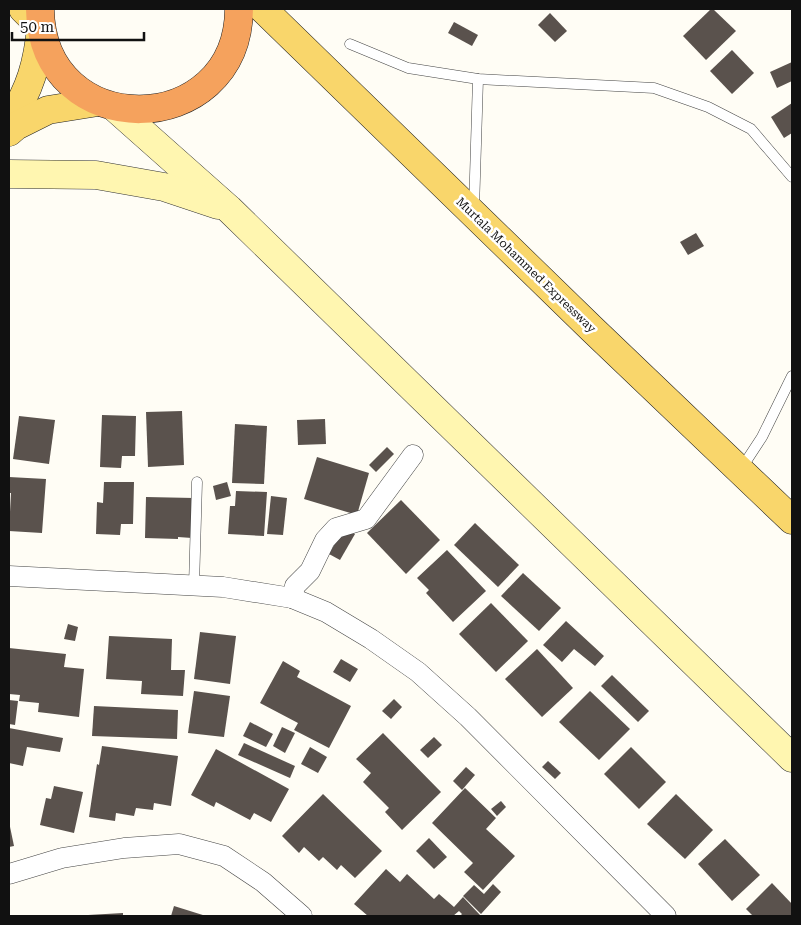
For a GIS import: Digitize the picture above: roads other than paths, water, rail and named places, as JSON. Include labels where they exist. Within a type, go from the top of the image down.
[{"type":"highway","points":[[37,13],[52,58],[60,72],[71,84],[84,94],[106,104],[147,110],[178,102],[193,94],[218,72],[233,43],[239,9]]},
{"type":"main road","name":"Murtala Mohammed Expressway","points":[[263,9],[474,215],[792,520]]},
{"type":"main road","points":[[9,120],[26,93],[39,53],[37,13]]},
{"type":"main road","points":[[9,132],[16,126],[48,110],[106,104],[229,209],[792,758]]},
{"type":"main road","points":[[9,174],[96,175],[164,187],[229,209]]},
{"type":"street","points":[[292,598],[295,586],[310,571],[325,540],[336,528],[366,519],[413,455]]},
{"type":"street","points":[[9,576],[223,587],[292,598],[326,612],[418,672],[468,717],[666,916]]},
{"type":"street","points":[[9,874],[62,858],[124,848],[179,844],[224,856],[263,882],[302,916]]},
{"type":"lane","points":[[350,44],[408,68],[478,80],[654,88],[708,107],[751,129],[792,177]]},
{"type":"lane","points":[[474,215],[478,80]]},
{"type":"lane","points":[[740,470],[787,398],[792,376]]},
{"type":"lane","points":[[194,586],[197,482]]}]
